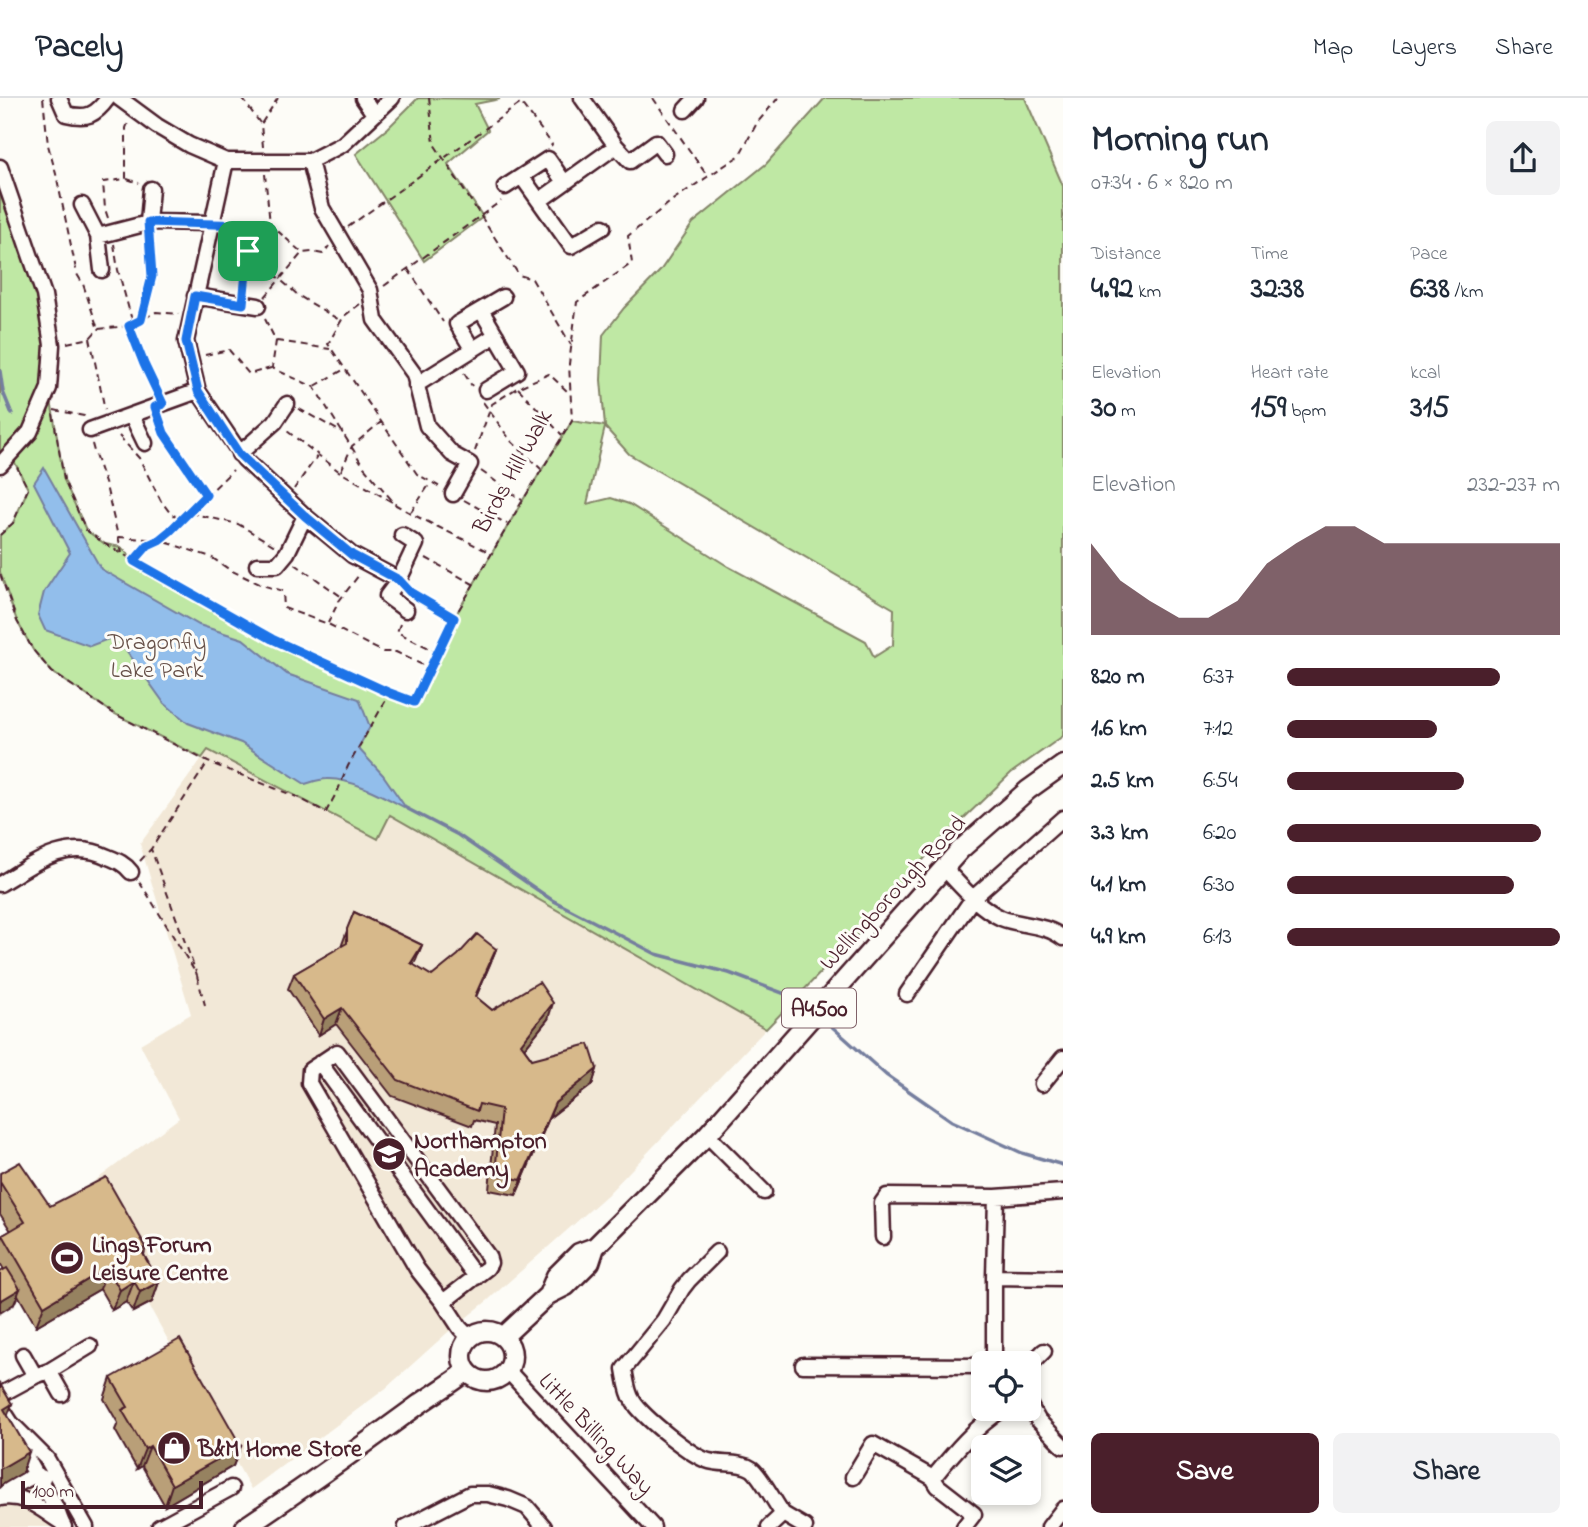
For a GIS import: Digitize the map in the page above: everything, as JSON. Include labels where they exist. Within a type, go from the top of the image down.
[{"type":"main road","name":"Wellingborough Road","points":[[503,1337],[548,1295],[566,1286],[590,1262],[595,1247],[707,1135],[960,850],[1028,790],[1063,765]]},
{"type":"main road","points":[[483,1332],[497,1333],[503,1337],[512,1353],[508,1371],[495,1380],[487,1381],[472,1376],[463,1363],[462,1354],[470,1338],[483,1332]]},
{"type":"main road","points":[[245,1527],[323,1475],[467,1371]]},
{"type":"street","points":[[59,98],[66,114],[82,118],[99,110],[107,98]]},
{"type":"street","points":[[119,98],[157,126],[226,162],[310,162],[343,144],[392,98]]},
{"type":"street","points":[[363,98],[374,114]]},
{"type":"street","points":[[582,98],[630,162],[656,142],[665,154]]},
{"type":"street","points":[[684,110],[696,98]]},
{"type":"street","points":[[539,201],[616,146]]},
{"type":"street","points":[[505,187],[548,159],[564,183]]},
{"type":"street","points":[[226,162],[186,341],[198,391],[242,456],[305,516],[352,555],[399,580]]},
{"type":"street","points":[[310,162],[322,208],[370,290],[375,320],[414,374],[427,426],[452,454],[470,464],[453,494]]},
{"type":"street","points":[[0,167],[44,295],[52,345],[49,388],[30,432],[5,460]]},
{"type":"street","points":[[522,177],[571,246],[603,227]]},
{"type":"street","points":[[148,223],[151,189]]},
{"type":"street","points":[[82,205],[105,234],[102,271]]},
{"type":"street","points":[[105,234],[148,223],[211,223]]},
{"type":"street","points":[[195,296],[251,305]]},
{"type":"street","points":[[473,350],[457,324],[503,297]]},
{"type":"street","points":[[481,310],[517,371],[482,395]]},
{"type":"street","points":[[416,384],[496,335]]},
{"type":"street","points":[[90,430],[198,391]]},
{"type":"street","points":[[242,456],[275,422],[287,404]]},
{"type":"street","points":[[132,416],[145,443]]},
{"type":"street","points":[[257,565],[277,565],[305,516]]},
{"type":"street","points":[[402,535],[416,544],[399,580],[387,596],[406,610]]},
{"type":"street","points":[[907,994],[973,898],[1063,818]]},
{"type":"street","points":[[0,884],[40,860],[69,849],[98,852],[125,865],[131,873]]},
{"type":"street","points":[[944,868],[986,909],[1002,918],[1041,928],[1063,938]]},
{"type":"street","points":[[443,1302],[487,1268],[490,1263],[488,1256],[337,1052],[310,1070],[309,1083],[418,1269],[470,1338]]},
{"type":"street","points":[[1042,1084],[1063,1058]]},
{"type":"street","points":[[320,1063],[476,1277]]},
{"type":"street","points":[[707,1135],[764,1192]]},
{"type":"street","points":[[883,1237],[882,1202],[887,1196],[996,1197],[1063,1192]]},
{"type":"street","points":[[994,1351],[996,1197]]},
{"type":"street","points":[[717,1252],[689,1280],[664,1320],[624,1369],[632,1399],[642,1412],[688,1451],[707,1461],[742,1465],[752,1469],[783,1514],[805,1527]]},
{"type":"street","points":[[994,1277],[1063,1278]]},
{"type":"street","points":[[0,1395],[90,1346]]},
{"type":"street","points":[[1041,1355],[1045,1351]]},
{"type":"street","points":[[23,1355],[62,1394]]},
{"type":"street","points":[[803,1366],[971,1366]]},
{"type":"street","name":"Little Billing Way","points":[[508,1371],[653,1527]]},
{"type":"street","points":[[0,1406],[11,1423],[22,1450],[54,1503],[62,1525]]},
{"type":"street","points":[[933,1478],[962,1443],[987,1421]]},
{"type":"street","points":[[1039,1421],[1063,1446]]},
{"type":"street","points":[[11,1423],[47,1458],[86,1527]]},
{"type":"street","points":[[853,1477],[873,1444],[933,1478],[938,1486],[974,1514],[964,1527]]},
{"type":"street","points":[[0,1498],[13,1486],[36,1475],[61,1483]]},
{"type":"street","points":[[159,1527],[231,1488]]},
{"type":"street","points":[[406,1527],[470,1494],[488,1494],[527,1507],[544,1527]]},
{"type":"street","points":[[0,1498],[22,1498],[41,1508],[62,1525]]},
{"type":"street","points":[[1049,1527],[1063,1509]]},
{"type":"street","points":[[769,1527],[783,1514]]},
{"type":"path","points":[[43,98],[48,145],[57,174],[77,274],[98,329]]},
{"type":"path","points":[[242,98],[261,124],[270,224],[302,253]]},
{"type":"path","points":[[261,124],[278,98]]},
{"type":"path","points":[[429,98],[434,145],[519,275],[531,279],[571,346]]},
{"type":"path","points":[[653,98],[708,177]]},
{"type":"path","name":"Birds Hill Walk","points":[[390,693],[414,702],[454,618],[572,421],[569,364],[577,302],[632,263],[628,236],[674,200],[739,156],[757,123],[778,98]]},
{"type":"path","points":[[133,324],[105,234],[103,182],[127,179],[126,128],[134,109]]},
{"type":"path","points":[[141,320],[152,276],[148,223]]},
{"type":"path","points":[[211,223],[270,224]]},
{"type":"path","points":[[248,251],[270,224]]},
{"type":"path","points":[[246,225],[251,305]]},
{"type":"path","points":[[248,251],[299,296],[341,321]]},
{"type":"path","points":[[408,269],[443,321]]},
{"type":"path","points":[[52,345],[90,338],[98,329],[129,326],[156,312],[191,315]]},
{"type":"path","points":[[129,326],[159,406],[164,433],[206,495]]},
{"type":"path","points":[[275,341],[332,349]]},
{"type":"path","points":[[190,359],[229,350],[249,374],[272,368]]},
{"type":"path","points":[[455,360],[482,395],[489,412],[511,441],[542,470]]},
{"type":"path","points":[[314,387],[345,369]]},
{"type":"path","points":[[523,500],[470,464],[492,404],[517,388],[549,374],[570,395]]},
{"type":"path","points":[[517,388],[562,436]]},
{"type":"path","points":[[287,404],[344,433]]},
{"type":"path","points":[[0,574],[22,631],[33,650],[52,672],[113,713],[208,762],[285,792],[326,812],[348,766],[390,693],[272,639],[122,554],[86,530],[64,480],[53,409],[83,416],[90,430],[122,554]]},
{"type":"path","points":[[340,472],[352,446],[381,421]]},
{"type":"path","points":[[275,422],[340,472],[396,505]]},
{"type":"path","points":[[134,561],[148,545],[159,540],[189,512],[242,456]]},
{"type":"path","points":[[287,499],[318,456]]},
{"type":"path","points":[[0,535],[13,523],[29,489],[5,460]]},
{"type":"path","points":[[410,513],[431,482]]},
{"type":"path","points":[[189,512],[238,524],[343,597]]},
{"type":"path","points":[[119,537],[159,540],[211,557],[262,585],[283,591],[284,608],[328,624],[383,652],[396,652],[430,669]]},
{"type":"path","points":[[413,550],[474,584]]},
{"type":"path","points":[[328,624],[367,562]]},
{"type":"path","points":[[399,580],[410,592],[454,618]]},
{"type":"path","points":[[406,610],[397,632],[438,653]]},
{"type":"path","points":[[197,975],[146,892],[131,873],[151,849],[208,762]]},
{"type":"path","points":[[151,849],[197,975],[205,1005]]},
{"type":"shaded area","name":"Northampton Academy","points":[[208,750],[377,839],[389,815],[766,1029],[607,1195],[385,1389],[251,1489],[84,1189],[179,1118],[140,1044],[191,1014],[140,844]]},
{"type":"shaded area","points":[[0,1426],[21,1467],[56,1527],[0,1527]]},
{"type":"green space","points":[[418,98],[500,99],[475,104],[488,130],[448,164],[483,217],[424,261],[356,154],[388,128]]},
{"type":"green space","name":"Dragonfly Lake Park","points":[[825,98],[1025,98],[1063,186],[1063,736],[1011,773],[937,844],[858,934],[766,1029],[390,815],[378,839],[208,750],[202,758],[113,713],[52,672],[33,650],[17,621],[0,572],[0,535],[13,523],[28,489],[11,455],[0,465],[0,167],[44,295],[49,388],[64,480],[86,530],[105,544],[121,547],[134,561],[271,637],[341,672],[414,701],[454,618],[572,421],[605,426],[601,380],[603,335],[624,308],[660,271],[693,223],[766,164]],"holes":[[[605,427],[629,454],[894,609],[893,645],[874,657],[866,641],[729,567],[629,504],[611,498],[587,504]]]},
{"type":"water","points":[[44,468],[101,569],[199,625],[243,639],[287,674],[359,699],[370,727],[358,748],[383,775],[406,808],[347,782],[324,779],[305,784],[241,743],[188,723],[164,703],[116,636],[90,646],[45,630],[38,615],[44,592],[70,553],[34,483]]},
{"type":"building","points":[[354,912],[422,945],[411,963],[432,976],[458,955],[477,934],[496,949],[475,996],[492,1010],[539,982],[553,1003],[521,1044],[532,1059],[589,1044],[597,1069],[555,1103],[521,1180],[495,1174],[501,1109],[479,1104],[477,1111],[398,1080],[342,1008],[324,1019],[294,974],[347,943],[347,929]]},
{"type":"building","name":"Lings Forum Leisure Centre","points":[[20,1162],[50,1206],[106,1177],[146,1247],[141,1250],[159,1282],[140,1292],[134,1281],[120,1290],[107,1268],[44,1306],[3,1235],[25,1222],[0,1182],[0,1173]]},
{"type":"building","points":[[7,1268],[20,1289],[0,1301],[0,1272]]},
{"type":"building","name":"B&M Home Store","points":[[180,1339],[241,1446],[172,1485],[150,1446],[145,1449],[122,1410],[128,1407],[111,1378]]},
{"type":"building","points":[[0,1384],[12,1404],[4,1409],[29,1452],[0,1469]]},
{"type":"waterway","points":[[0,371],[3,392],[12,414]]},
{"type":"waterway","points":[[406,808],[458,835],[552,900],[656,954],[729,973],[804,1001],[812,1008]]},
{"type":"waterway","points":[[820,1016],[886,1075],[952,1121],[1022,1153],[1063,1165]]},
{"type":"place","name":"Northampton Academy","points":[[389,1154]]},
{"type":"place","name":"Lings Forum Leisure Centre","points":[[67,1258]]},
{"type":"place","name":"B&M Home Store","points":[[174,1448]]},
{"type":"route","points":[[148,222],[246,225],[248,251],[243,304],[195,296],[186,341],[198,391],[239,454],[305,516],[352,555],[399,580],[410,592],[454,618],[414,702],[272,639],[134,561],[148,545],[170,531],[206,495],[164,433],[155,407],[163,404],[129,326],[141,320],[152,276],[148,222]]}]
